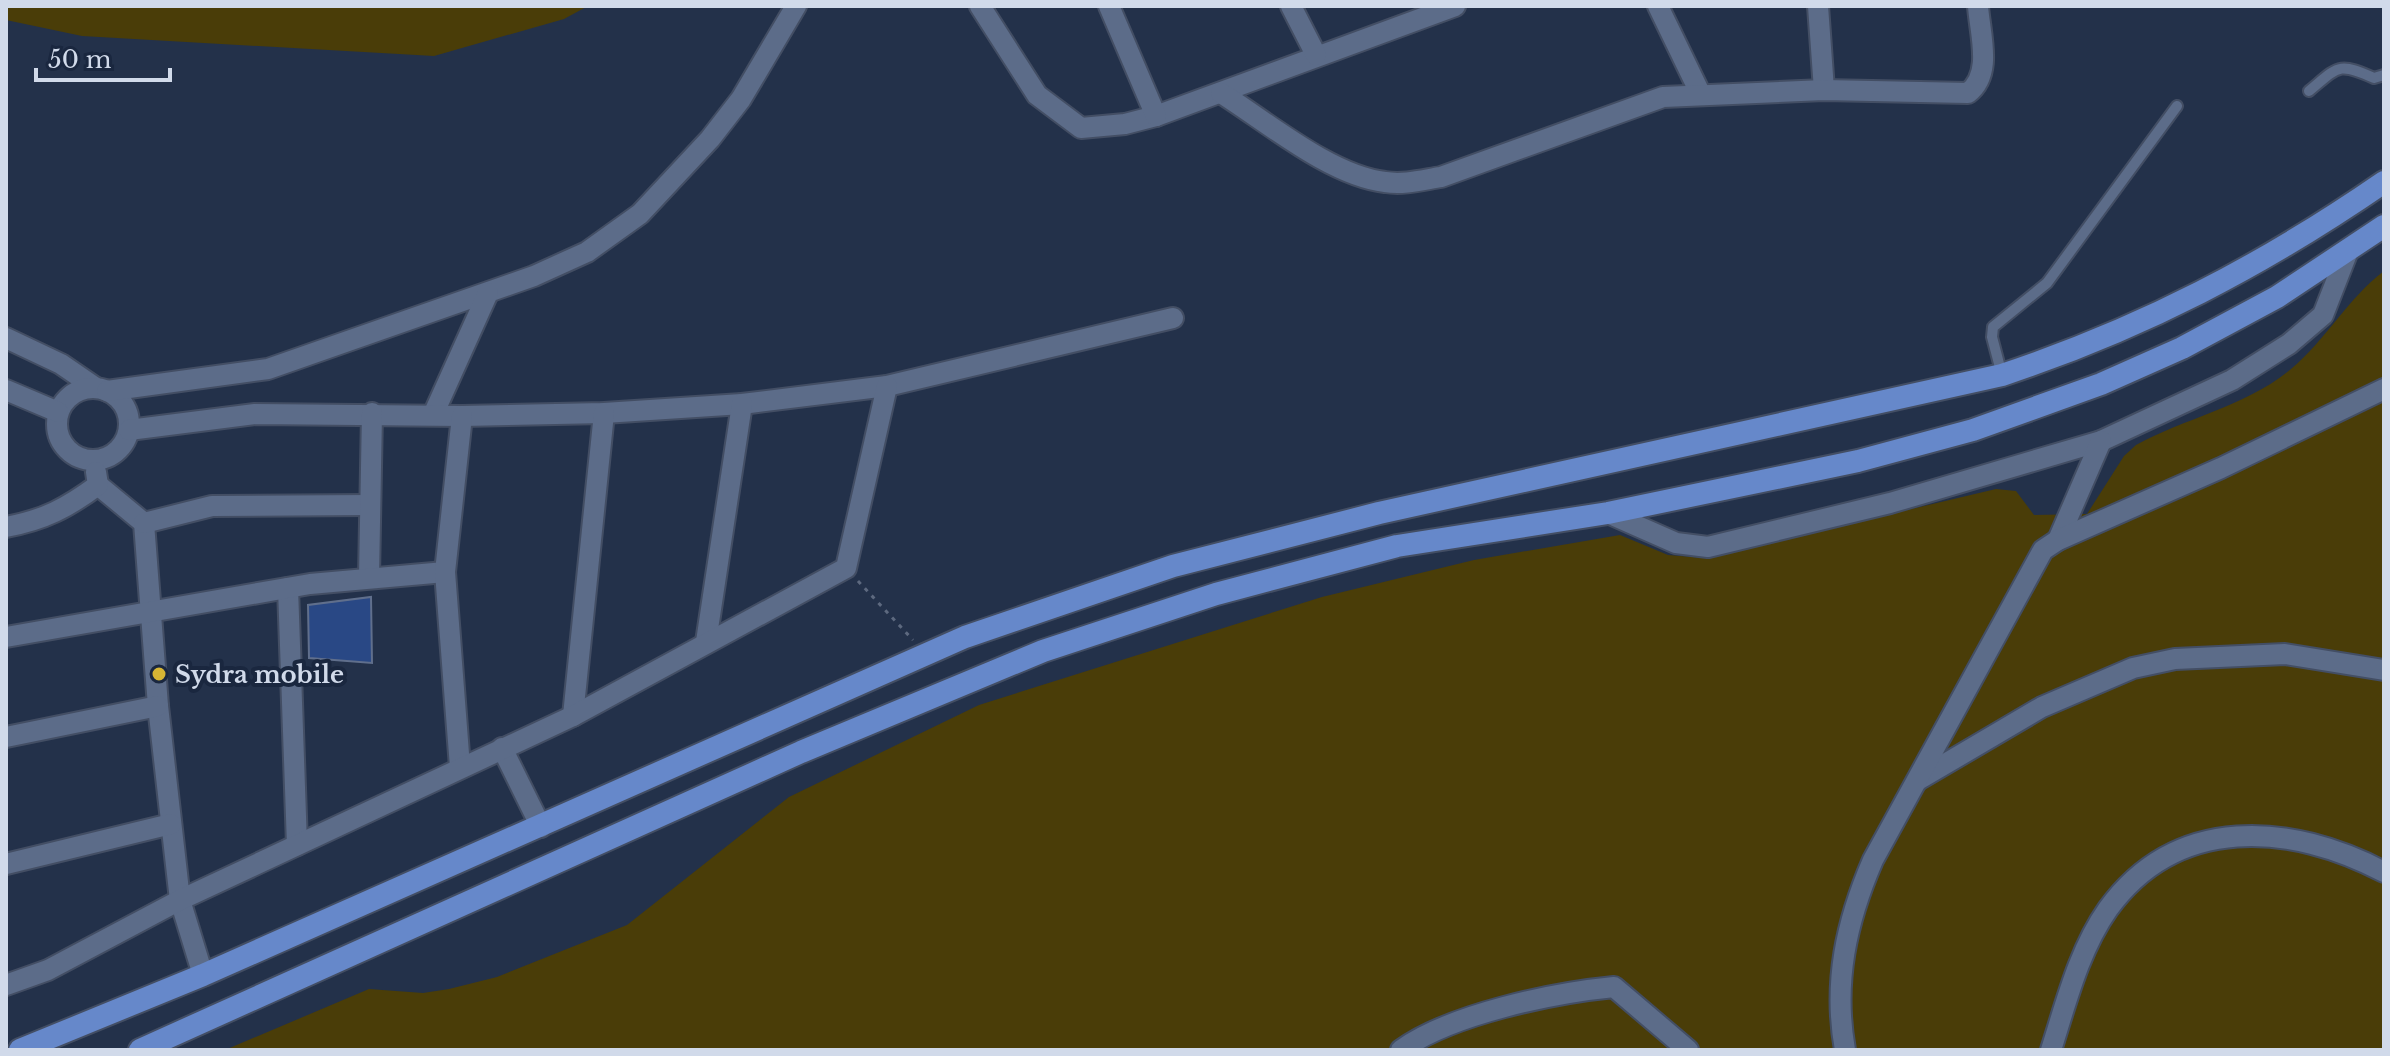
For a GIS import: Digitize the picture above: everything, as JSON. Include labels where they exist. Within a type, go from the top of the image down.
[{"type":"main road","points":[[20,1050],[203,975],[965,637],[1143,576],[1379,513],[2002,375],[2085,347],[2196,297],[2269,257],[2384,182]]},
{"type":"main road","points":[[140,1050],[801,752],[1043,651],[1248,585],[1397,546],[1608,513],[1858,461],[2010,417],[2182,348],[2277,297],[2384,226]]},
{"type":"main road","points":[[1238,550],[1248,585]]},
{"type":"street","points":[[6,338],[61,364],[101,390],[125,407],[129,430],[117,451],[95,460],[84,459],[64,446],[56,424],[58,412],[73,394],[101,390],[268,369],[488,293],[587,252],[640,214],[710,139],[741,99],[796,6]]},
{"type":"street","points":[[980,6],[1037,95],[1081,128],[1125,124],[1156,116],[1455,6]]},
{"type":"street","points":[[1109,6],[1156,116]]},
{"type":"street","points":[[1291,6],[1316,55]]},
{"type":"street","points":[[1658,6],[1700,93]]},
{"type":"street","points":[[1818,6],[1824,90]]},
{"type":"street","points":[[1221,93],[1335,166],[1359,177],[1386,183],[1441,177],[1663,97],[1824,90],[1968,93],[1979,85],[1983,73],[1978,6]]},
{"type":"street","points":[[1608,513],[1676,543],[1708,547],[1890,503],[2101,441],[2232,380],[2289,344],[2323,315],[2348,251]]},
{"type":"street","points":[[433,415],[488,293]]},
{"type":"street","points":[[129,430],[255,414],[462,416],[604,413],[742,404],[887,386],[1173,318]]},
{"type":"street","points":[[6,985],[48,970],[180,900],[573,716],[846,568],[887,386]]},
{"type":"street","points":[[1845,1050],[1840,1023],[1840,978],[1846,936],[1856,900],[1873,860],[2034,562],[2058,540],[2221,468],[2384,389]]},
{"type":"street","points":[[6,390],[58,412]]},
{"type":"street","points":[[706,642],[742,404]]},
{"type":"street","points":[[369,577],[372,413]]},
{"type":"street","points":[[573,716],[604,413]]},
{"type":"street","points":[[460,767],[445,572],[462,416]]},
{"type":"street","points":[[2058,540],[2101,441]]},
{"type":"street","points":[[95,460],[98,485],[144,523],[158,706],[180,900],[203,975]]},
{"type":"street","points":[[6,527],[41,521],[66,509],[98,485]]},
{"type":"street","points":[[144,523],[212,506],[370,505]]},
{"type":"street","points":[[6,637],[288,588],[369,577],[445,572]]},
{"type":"street","points":[[288,588],[297,845]]},
{"type":"street","points":[[1918,780],[2042,707],[2133,668],[2175,659],[2285,654],[2384,670]]},
{"type":"street","points":[[6,737],[158,706]]},
{"type":"street","points":[[502,748],[541,827]]},
{"type":"street","points":[[6,864],[171,824]]},
{"type":"street","points":[[2051,1050],[2081,958],[2107,910],[2132,880],[2166,857],[2204,841],[2275,834],[2329,848],[2384,872]]},
{"type":"street","points":[[1401,1050],[1424,1036],[1505,1008],[1550,996],[1614,987],[1688,1050]]},
{"type":"lane","points":[[2309,91],[2337,67],[2352,66],[2374,78],[2384,75]]},
{"type":"lane","points":[[2002,375],[1992,337],[1993,327],[2047,283],[2177,106]]},
{"type":"path","points":[[846,568],[926,654]]},
{"type":"shaded area","points":[[6,6],[588,6],[564,19],[434,56],[82,36],[6,20]]},
{"type":"shaded area","points":[[2384,271],[2384,1050],[225,1050],[369,989],[423,993],[449,989],[497,977],[627,925],[789,797],[979,705],[1322,597],[1474,560],[1620,535],[1668,555],[1704,558],[1996,489],[2016,491],[2034,515],[2087,514],[2124,456],[2136,445],[2236,402],[2274,382],[2304,358],[2359,294]]},
{"type":"building","points":[[371,597],[372,663],[309,658],[308,605]]},
{"type":"place","name":"Sydra mobile","points":[[159,674]]}]
